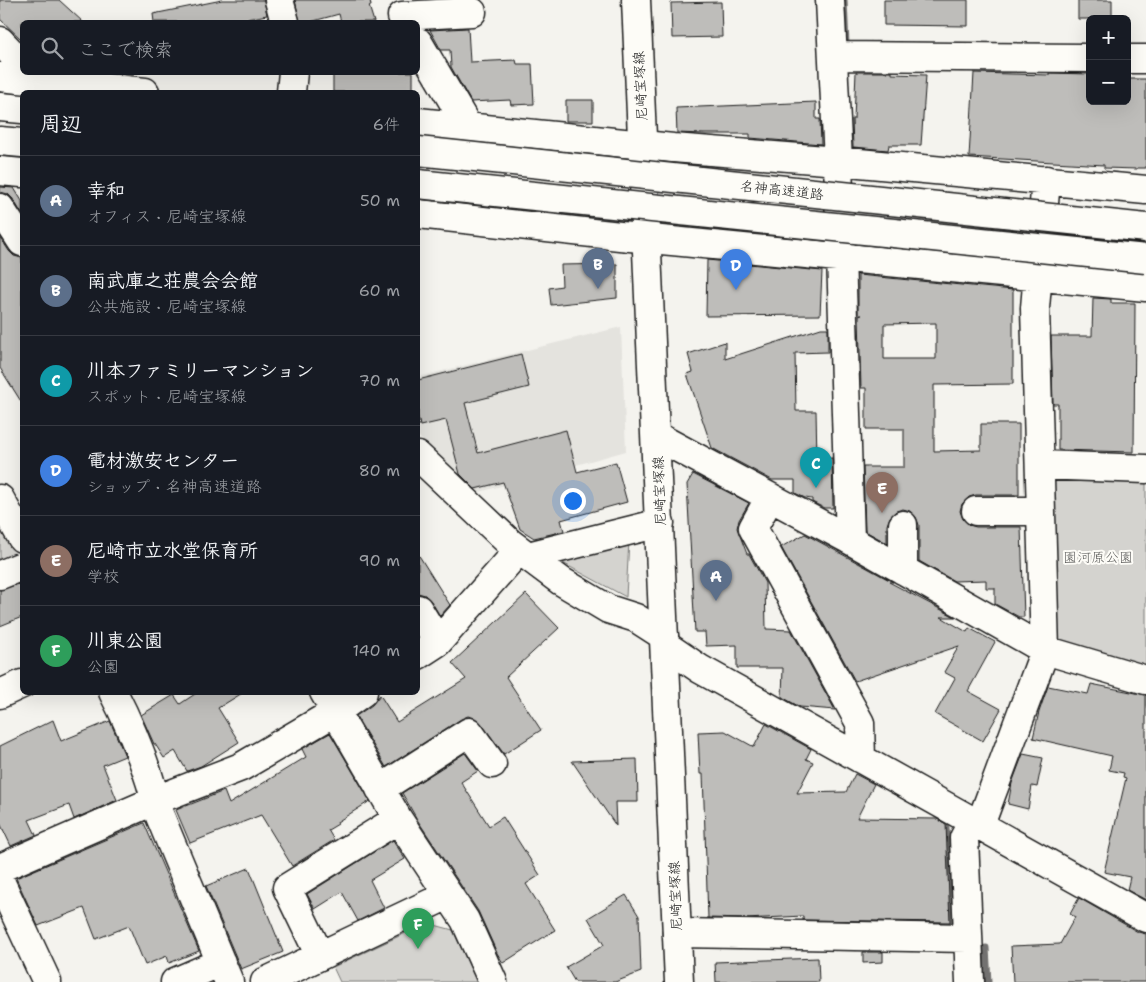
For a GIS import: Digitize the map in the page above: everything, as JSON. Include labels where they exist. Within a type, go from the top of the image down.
[{"type":"main road","points":[[279,0],[284,20]]},
{"type":"main road","name":"尼崎宝塚線","points":[[636,0],[679,982]]},
{"type":"main road","points":[[830,0],[838,161],[850,540]]},
{"type":"main road","points":[[400,13],[472,12]]},
{"type":"main road","points":[[0,41],[20,61]]},
{"type":"main road","points":[[420,45],[478,128],[481,220]]},
{"type":"main road","points":[[833,56],[1086,58]]},
{"type":"main road","points":[[1131,59],[1146,59]]},
{"type":"main road","points":[[291,90],[292,75]]},
{"type":"main road","points":[[0,77],[36,77],[130,90]]},
{"type":"main road","points":[[0,106],[20,109]]},
{"type":"main road","points":[[420,122],[1146,190]]},
{"type":"main road","points":[[0,140],[20,143]]},
{"type":"main road","name":"名神高速道路","points":[[420,151],[1146,228]]},
{"type":"main road","points":[[0,171],[20,173]]},
{"type":"main road","points":[[970,982],[964,838],[976,823],[1045,650],[1035,308],[1046,180]]},
{"type":"main road","points":[[420,184],[1146,260]]},
{"type":"main road","points":[[0,208],[20,239]]},
{"type":"main road","points":[[420,214],[1146,287]]},
{"type":"main road","points":[[656,436],[850,540],[1045,650],[1146,680]]},
{"type":"main road","points":[[420,458],[523,553],[561,581],[608,608],[636,618],[700,669],[1146,918]]},
{"type":"main road","points":[[1040,466],[1146,468]]},
{"type":"main road","points":[[770,497],[753,528],[860,723],[861,759]]},
{"type":"main road","points":[[0,499],[20,534]]},
{"type":"main road","points":[[976,511],[1041,511]]},
{"type":"main road","points":[[428,648],[523,553],[660,523]]},
{"type":"main road","points":[[903,525],[903,570]]},
{"type":"main road","points":[[0,575],[20,567]]},
{"type":"main road","points":[[420,617],[428,648]]},
{"type":"main road","points":[[0,694],[20,685]]},
{"type":"main road","points":[[114,695],[139,749],[154,788],[159,814],[225,972],[175,982]]},
{"type":"main road","points":[[0,868],[156,800],[241,767],[329,702],[353,695]]},
{"type":"main road","points":[[329,702],[398,819],[465,920],[493,982]]},
{"type":"main road","points":[[380,789],[469,732],[492,764]]},
{"type":"main road","points":[[320,956],[287,888],[398,819]]},
{"type":"main road","points":[[0,881],[47,982]]},
{"type":"main road","points":[[265,982],[448,895]]},
{"type":"main road","points":[[677,934],[968,938]]},
{"type":"shaded area","points":[[621,327],[626,451],[476,493],[420,438],[420,377]]},
{"type":"green space","name":"園河原公園","points":[[1061,476],[1146,479],[1146,670],[1064,644],[1051,631],[1050,483]]},
{"type":"green space","points":[[0,517],[20,551],[17,561],[0,567]]},
{"type":"green space","points":[[629,540],[626,597],[548,555]]},
{"type":"green space","points":[[427,923],[453,930],[477,982],[340,982],[333,967]]},
{"type":"building","points":[[0,0],[59,0],[81,20],[20,20],[20,38],[0,19]]},
{"type":"building","points":[[222,0],[264,0],[267,15],[241,20],[154,20],[153,14]]},
{"type":"building","points":[[295,0],[370,0],[371,6],[369,6],[373,20],[340,20],[339,14],[317,20],[300,20]]},
{"type":"building","points":[[884,0],[968,0],[968,26],[884,25]]},
{"type":"building","points":[[1078,0],[1112,0],[1112,15],[1086,15],[1086,19],[1078,19]]},
{"type":"building","points":[[721,2],[722,37],[672,38],[671,3]]},
{"type":"building","points":[[468,28],[470,62],[516,60],[517,64],[532,64],[534,104],[511,105],[510,100],[471,102],[451,67],[450,50],[441,50],[430,30]]},
{"type":"building","points":[[856,72],[892,72],[892,74],[926,75],[921,145],[889,145],[888,150],[853,147],[852,119],[854,119]]},
{"type":"building","points":[[974,73],[1086,74],[1086,105],[1131,105],[1131,79],[1146,79],[1146,168],[1104,168],[1104,165],[969,157]]},
{"type":"building","points":[[333,75],[413,75],[413,90],[333,90]]},
{"type":"building","points":[[566,100],[593,100],[593,121],[566,121]]},
{"type":"building","points":[[816,102],[816,119],[820,119],[821,144],[750,138],[750,134],[677,133],[676,108]]},
{"type":"building","points":[[0,187],[14,188],[20,198],[20,211],[8,194],[0,192]]},
{"type":"building","points":[[0,237],[9,251],[14,256],[20,258],[20,400],[0,368]]},
{"type":"building","points":[[707,260],[822,271],[820,315],[706,316]]},
{"type":"building","points":[[617,264],[617,298],[551,305],[549,288],[562,286],[561,265]]},
{"type":"building","points":[[858,275],[1013,290],[1013,384],[934,385],[934,451],[981,450],[981,424],[1019,424],[1019,495],[976,495],[969,497],[962,504],[960,511],[963,519],[969,525],[976,527],[1021,527],[1024,617],[1019,617],[995,604],[995,588],[986,588],[986,580],[954,581],[919,561],[919,525],[916,517],[910,511],[903,509],[896,511],[890,517],[887,525],[887,543],[865,531],[863,467],[904,467],[904,429],[866,429],[866,388],[861,388],[859,316],[862,315],[858,315]],"holes":[[[936,323],[936,359],[884,359],[884,324]]]},
{"type":"building","points":[[1093,298],[1111,299],[1111,303],[1135,303],[1134,452],[1058,450],[1058,404],[1053,404],[1051,336],[1092,336]]},
{"type":"building","points":[[821,328],[828,328],[828,352],[795,353],[796,411],[816,411],[817,459],[832,458],[833,508],[824,508],[812,502],[812,499],[795,493],[795,480],[772,480],[712,448],[687,374],[693,372],[688,354],[725,342],[725,359]]},
{"type":"building","points":[[521,354],[529,387],[465,403],[478,453],[566,430],[577,472],[616,462],[627,502],[561,520],[564,531],[534,538],[520,529],[503,482],[475,489],[460,474],[446,420],[420,426],[420,379]]},
{"type":"building","points":[[693,474],[749,503],[739,520],[737,528],[747,554],[749,554],[765,583],[766,629],[791,630],[835,710],[800,707],[782,697],[783,668],[737,668],[737,645],[706,646],[705,632],[695,632],[687,484]]},
{"type":"building","points":[[805,534],[955,617],[941,617],[967,632],[969,628],[995,642],[968,691],[1001,709],[983,741],[935,714],[955,678],[944,672],[959,646],[855,681],[781,547]]},
{"type":"building","points":[[420,557],[450,605],[440,616],[425,595],[420,594]]},
{"type":"building","points":[[20,584],[20,618],[0,626],[0,590]]},
{"type":"building","points":[[526,594],[559,628],[506,677],[541,730],[504,754],[481,723],[475,718],[468,716],[386,767],[356,716],[372,705],[380,695],[397,722],[466,679],[452,663]]},
{"type":"building","points":[[1091,684],[1146,695],[1146,900],[1127,890],[1130,877],[1104,872],[1126,778],[1123,777],[1124,773],[1109,770],[1112,756],[1033,738],[1048,686],[1088,694]]},
{"type":"building","points":[[174,695],[180,704],[194,695],[239,695],[218,708],[239,742],[201,766],[187,771],[175,751],[164,758],[154,744],[141,715]]},
{"type":"building","points":[[53,720],[61,741],[110,721],[125,756],[103,765],[117,800],[74,819],[69,805],[29,820],[36,835],[11,846],[0,823],[0,746]]},
{"type":"building","points":[[766,724],[811,749],[806,759],[813,762],[797,793],[846,792],[855,774],[874,784],[857,818],[937,819],[946,824],[950,922],[803,920],[803,916],[746,919],[708,918],[703,774],[700,774],[698,732],[725,731],[754,747]]},
{"type":"building","points":[[330,733],[370,801],[328,830],[334,840],[292,866],[261,815],[190,843],[176,810],[224,791],[229,804],[306,757],[302,749]]},
{"type":"building","points":[[465,753],[478,771],[461,782],[489,826],[503,817],[540,875],[526,884],[555,930],[503,963],[478,911],[418,821],[402,793]]},
{"type":"building","points":[[1023,754],[1043,758],[1037,787],[1032,786],[1028,809],[1008,804],[1012,783]]},
{"type":"building","points":[[637,759],[638,802],[615,802],[616,826],[572,761]]},
{"type":"building","points":[[144,823],[199,951],[169,963],[167,956],[145,965],[129,926],[96,939],[84,908],[38,926],[16,878]]},
{"type":"building","points":[[393,840],[405,859],[370,880],[384,908],[358,921],[342,892],[315,909],[307,894]]},
{"type":"building","points":[[249,868],[283,952],[241,969],[206,886]]},
{"type":"building","points":[[626,895],[639,916],[641,972],[615,982],[575,982],[566,967],[604,945],[588,918]]},
{"type":"building","points":[[1079,898],[1138,932],[1146,934],[1146,982],[1013,982],[1011,946],[1060,944],[1075,917],[1070,914]]},
{"type":"building","points":[[863,952],[883,952],[883,962],[863,963]]},
{"type":"building","points":[[818,958],[819,982],[716,982],[715,962]]},
{"type":"waterway","points":[[844,0],[846,45]]},
{"type":"waterway","points":[[946,828],[952,919]]},
{"type":"waterway","points":[[986,948],[988,982]]},
{"type":"place","name":"南武庫之荘農会会館","points":[[598,289]]},
{"type":"place","name":"電材激安センター","points":[[736,290]]},
{"type":"place","name":"川本ファミリーマンション","points":[[816,488]]},
{"type":"place","name":"尼崎市立水堂保育所","points":[[882,513]]},
{"type":"place","name":"幸和","points":[[716,601]]},
{"type":"place","name":"川東公園","points":[[418,949]]}]
